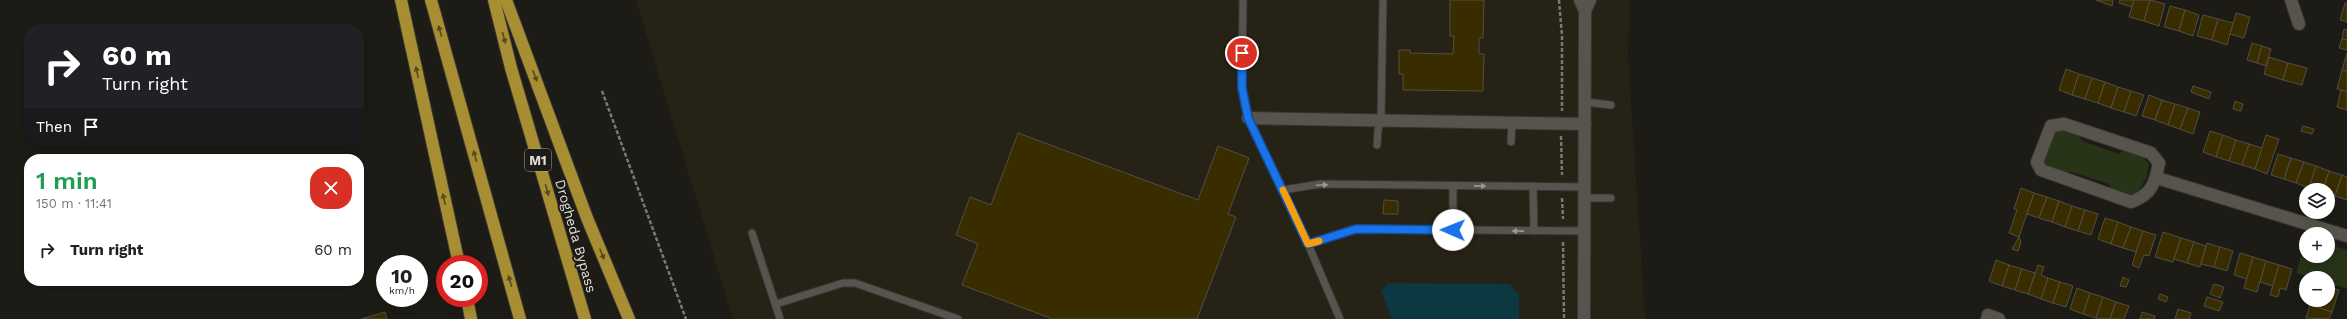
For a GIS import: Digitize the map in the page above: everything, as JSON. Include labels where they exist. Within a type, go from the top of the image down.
[{"type":"highway","points":[[402,0],[457,255]]},
{"type":"highway","points":[[431,0],[520,319]]},
{"type":"highway","name":"Drogheda Bypass","points":[[494,0],[511,68],[585,319]]},
{"type":"highway","points":[[506,0],[587,218],[629,319]]},
{"type":"highway","points":[[469,307],[471,319]]},
{"type":"street","points":[[1580,0],[1585,11]]},
{"type":"street","points":[[1584,319],[1586,193],[1585,11],[1590,0]]},
{"type":"street","points":[[2291,0],[2300,24]]},
{"type":"street","points":[[1248,118],[1381,119],[1585,124]]},
{"type":"street","points":[[2064,124],[2151,153],[2159,163],[2156,178],[2146,197],[2131,202],[2041,170],[2037,162],[2051,126],[2064,124]]},
{"type":"street","points":[[2156,178],[2347,236]]},
{"type":"street","points":[[1987,319],[1988,315],[1999,319]]},
{"type":"lane","points":[[1243,0],[1242,88],[1248,118],[1308,244],[1340,319]]},
{"type":"lane","points":[[1377,145],[1381,119],[1383,0]]},
{"type":"lane","points":[[1585,102],[1611,104]]},
{"type":"lane","points":[[1511,142],[1512,122]]},
{"type":"lane","points":[[1283,190],[1320,184],[1533,186],[1562,187],[1611,198]]},
{"type":"lane","points":[[1453,186],[1453,230]]},
{"type":"lane","points":[[1533,186],[1534,231]]},
{"type":"lane","points":[[1308,244],[1356,229],[1585,232]]},
{"type":"lane","points":[[752,233],[780,319]]},
{"type":"lane","points":[[776,304],[843,283],[855,283],[958,319]]},
{"type":"path","points":[[1559,0],[1562,36],[1564,319]]},
{"type":"path","points":[[602,91],[686,319]]},
{"type":"shaded area","points":[[636,0],[1630,0],[1628,54],[1645,319],[733,319]]},
{"type":"green space","points":[[2063,129],[2077,134],[2082,141],[2119,154],[2125,149],[2140,154],[2149,164],[2146,178],[2138,192],[2127,196],[2112,190],[2109,184],[2072,172],[2065,173],[2048,167],[2044,159],[2051,135]]},
{"type":"green space","points":[[2335,246],[2347,250],[2347,289],[2335,285],[2335,271],[2299,271],[2299,274],[2296,273],[2299,263],[2335,263]]},
{"type":"water","points":[[1388,283],[1509,284],[1519,294],[1519,319],[1392,319],[1381,292]]},
{"type":"building","points":[[1450,0],[1484,0],[1483,38],[1479,38],[1479,54],[1484,54],[1483,91],[1403,90],[1403,74],[1399,74],[1399,50],[1410,50],[1410,53],[1453,54],[1454,36],[1450,36]]},
{"type":"building","points":[[2096,0],[2113,0],[2112,6]]},
{"type":"building","points":[[2120,0],[2134,0],[2132,7],[2119,3]]},
{"type":"building","points":[[2134,0],[2150,0],[2144,21],[2129,17]]},
{"type":"building","points":[[2150,0],[2165,4],[2159,26],[2144,21]]},
{"type":"building","points":[[2345,3],[2347,3],[2347,22],[2340,20]]},
{"type":"building","points":[[2170,6],[2185,10],[2179,31],[2164,27]]},
{"type":"building","points":[[2185,10],[2199,15],[2193,36],[2179,31]]},
{"type":"building","points":[[2236,13],[2250,17],[2244,38],[2230,34]]},
{"type":"building","points":[[2203,15],[2218,19],[2212,40],[2197,36]]},
{"type":"building","points":[[2218,19],[2233,23],[2227,45],[2212,40]]},
{"type":"building","points":[[2344,29],[2347,30],[2347,40],[2342,39]]},
{"type":"building","points":[[2342,39],[2347,40],[2347,50],[2339,48]]},
{"type":"building","points":[[2252,43],[2262,46],[2257,63],[2247,60]]},
{"type":"building","points":[[2262,46],[2271,49],[2266,66],[2257,63]]},
{"type":"building","points":[[2347,53],[2347,71],[2342,70]]},
{"type":"building","points":[[2269,57],[2288,63],[2283,80],[2264,74]]},
{"type":"building","points":[[2288,63],[2307,68],[2302,85],[2283,80]]},
{"type":"building","points":[[2066,69],[2079,74],[2072,95],[2059,90]]},
{"type":"building","points":[[2342,70],[2347,71],[2347,92],[2337,89]]},
{"type":"building","points":[[2079,74],[2092,78],[2085,99],[2072,95]]},
{"type":"building","points":[[2092,78],[2105,82],[2098,103],[2085,99]]},
{"type":"building","points":[[2105,82],[2118,87],[2111,108],[2098,103]]},
{"type":"building","points":[[2193,86],[2211,92],[2209,99],[2191,92]]},
{"type":"building","points":[[2118,87],[2131,91],[2124,112],[2111,108]]},
{"type":"building","points":[[2341,90],[2347,92],[2347,110],[2337,107]]},
{"type":"building","points":[[2131,91],[2144,95],[2136,116],[2124,112]]},
{"type":"building","points":[[2149,95],[2162,100],[2155,120],[2142,116]]},
{"type":"building","points":[[2162,100],[2175,104],[2168,125],[2155,120]]},
{"type":"building","points":[[2235,101],[2243,104],[2241,111],[2233,109]]},
{"type":"building","points":[[2175,104],[2188,108],[2180,129],[2168,125]]},
{"type":"building","points":[[2188,108],[2200,112],[2193,134],[2180,129]]},
{"type":"building","points":[[2303,126],[2314,129],[2312,134],[2301,131]]},
{"type":"building","points":[[2210,131],[2223,135],[2216,157],[2203,152]]},
{"type":"building","points":[[1018,133],[1198,200],[1218,146],[1249,158],[1228,214],[1236,217],[1197,319],[1053,319],[962,285],[978,244],[956,235],[970,197],[991,205]]},
{"type":"building","points":[[2223,135],[2236,140],[2229,161],[2216,157]]},
{"type":"building","points":[[2266,135],[2279,139],[2267,174],[2255,169]]},
{"type":"building","points":[[2236,140],[2249,144],[2242,165],[2229,161]]},
{"type":"building","points":[[2249,144],[2262,148],[2255,169],[2242,165]]},
{"type":"building","points":[[2278,154],[2291,158],[2284,179],[2271,175]]},
{"type":"building","points":[[2291,158],[2304,162],[2296,183],[2284,179]]},
{"type":"building","points":[[2304,162],[2316,166],[2311,183],[2296,183]]},
{"type":"building","points":[[2316,166],[2329,171],[2325,183],[2311,183]]},
{"type":"building","points":[[2329,171],[2342,175],[2335,196],[2335,183],[2325,183]]},
{"type":"building","points":[[2342,175],[2347,177],[2347,200],[2335,196]]},
{"type":"building","points":[[2021,188],[2034,193],[2019,237],[2009,233],[2017,210],[2014,209]]},
{"type":"building","points":[[2034,193],[2047,197],[2039,218],[2027,214]]},
{"type":"building","points":[[2047,197],[2059,201],[2052,222],[2039,218]]},
{"type":"building","points":[[1384,200],[1398,201],[1398,214],[1383,214]]},
{"type":"building","points":[[2059,201],[2072,206],[2065,227],[2052,222]]},
{"type":"building","points":[[2072,206],[2085,210],[2078,231],[2065,227]]},
{"type":"building","points":[[2085,210],[2098,214],[2091,235],[2078,231]]},
{"type":"building","points":[[2105,218],[2118,222],[2111,244],[2098,239]]},
{"type":"building","points":[[2118,222],[2131,227],[2123,248],[2111,244]]},
{"type":"building","points":[[2131,227],[2143,231],[2136,252],[2123,248]]},
{"type":"building","points":[[2143,231],[2156,235],[2149,256],[2144,255],[2139,268],[2132,265]]},
{"type":"building","points":[[2163,232],[2181,238],[2173,262],[2155,257]]},
{"type":"building","points":[[2019,237],[2021,242],[2018,251],[2012,249]]},
{"type":"building","points":[[2181,238],[2194,242],[2187,263],[2174,259]]},
{"type":"building","points":[[2194,242],[2206,246],[2200,267],[2187,263]]},
{"type":"building","points":[[2207,243],[2220,247],[2214,267],[2201,264]]},
{"type":"building","points":[[2220,247],[2233,251],[2227,271],[2214,267]]},
{"type":"building","points":[[2240,253],[2253,257],[2247,279],[2234,275]]},
{"type":"building","points":[[2253,257],[2266,261],[2257,292],[2244,288]]},
{"type":"building","points":[[1996,260],[2009,265],[2002,286],[1989,281]]},
{"type":"building","points":[[2266,261],[2279,265],[2273,286],[2260,282]]},
{"type":"building","points":[[2009,265],[2022,269],[2015,290],[2002,286]]},
{"type":"building","points":[[2038,265],[2044,267],[2041,275],[2048,278],[2041,299],[2028,294]]},
{"type":"building","points":[[2279,265],[2292,269],[2286,290],[2280,288],[2278,297],[2270,295]]},
{"type":"building","points":[[2022,269],[2035,273],[2028,294],[2015,290]]},
{"type":"building","points":[[2123,277],[2129,280],[2126,287],[2120,286]]},
{"type":"building","points":[[2048,278],[2060,282],[2053,303],[2041,299]]},
{"type":"building","points":[[2060,282],[2073,286],[2066,307],[2053,303]]},
{"type":"building","points":[[2214,284],[2224,287],[2220,298],[2210,294]]},
{"type":"building","points":[[2077,288],[2090,293],[2083,314],[2070,309]]},
{"type":"building","points":[[2335,289],[2339,290],[2335,303]]},
{"type":"building","points":[[2090,293],[2103,297],[2096,318],[2083,314]]},
{"type":"building","points":[[2160,294],[2168,297],[2166,302],[2158,299]]},
{"type":"building","points":[[2103,297],[2116,302],[2110,319],[2096,318]]},
{"type":"building","points":[[2207,297],[2223,302],[2219,311],[2204,306]]},
{"type":"building","points":[[2116,302],[2129,306],[2124,319],[2110,319]]},
{"type":"building","points":[[2309,307],[2316,307],[2332,312],[2329,319],[2306,318]]},
{"type":"building","points":[[2316,307],[2334,307],[2332,312]]},
{"type":"building","points":[[2178,309],[2191,313],[2189,319],[2175,319]]},
{"type":"building","points":[[385,312],[387,319],[361,319]]},
{"type":"building","points":[[2142,312],[2155,316],[2154,319],[2140,319]]},
{"type":"slow traffic","points":[[1283,190],[1308,244],[1319,241]]},
{"type":"route","points":[[1242,53],[1242,88],[1248,118],[1308,244],[1356,229],[1453,230]]}]
